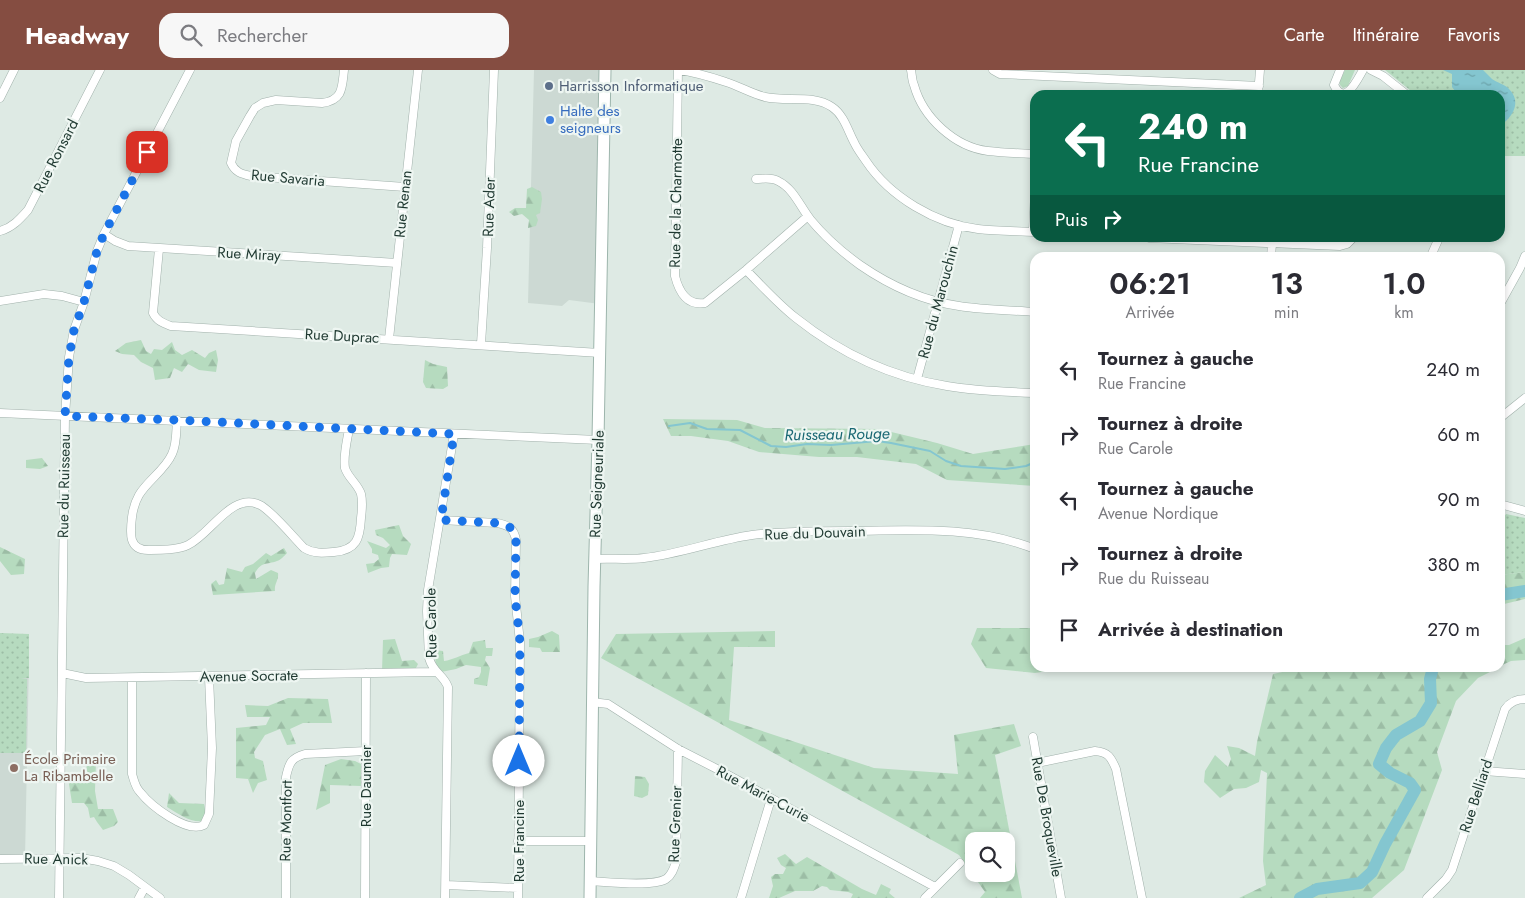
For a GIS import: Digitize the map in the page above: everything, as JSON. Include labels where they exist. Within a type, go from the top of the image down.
[{"type":"street","points":[[0,98],[14,70]]},
{"type":"street","name":"Rue Ronsard","points":[[0,231],[18,222],[28,210],[100,70]]},
{"type":"street","name":"Rue du Ruisseau","points":[[59,898],[65,416],[69,357],[74,330],[84,302],[97,251],[104,234],[190,70]]},
{"type":"street","name":"Rue Savaria","points":[[344,70],[340,95],[329,102],[276,100],[263,103],[256,108],[236,141],[230,163],[234,170],[250,176],[405,187]]},
{"type":"street","name":"Rue Renan","points":[[389,339],[418,70]]},
{"type":"street","name":"Rue Ader","points":[[481,344],[494,70]]},
{"type":"street","name":"Rue Seigneuriale","points":[[590,898],[592,702],[605,70]]},
{"type":"street","points":[[678,70],[692,72],[766,97],[810,99],[825,102],[835,108],[842,118],[854,144],[870,167],[885,183],[917,207],[937,217],[977,229],[1030,232]]},
{"type":"street","name":"Rue de la Charmotte","points":[[678,70],[675,276],[678,288],[683,295],[690,301],[699,304],[705,303],[808,216]]},
{"type":"street","points":[[912,70],[914,86],[922,104],[945,132],[957,140],[987,151],[1030,154]]},
{"type":"street","points":[[993,70],[1000,74],[1259,86]]},
{"type":"street","points":[[1259,90],[1260,70]]},
{"type":"street","points":[[1337,90],[1334,85],[1340,70]]},
{"type":"street","points":[[1350,90],[1363,70]]},
{"type":"street","points":[[1371,70],[1383,76],[1401,90]]},
{"type":"street","points":[[756,179],[770,178],[785,185],[808,216],[829,239],[860,265],[880,278],[938,301],[956,306],[1030,312]]},
{"type":"street","name":"Rue du Marouchin","points":[[917,379],[959,225]]},
{"type":"street","name":"Rue Miray","points":[[104,234],[115,242],[128,246],[397,263]]},
{"type":"street","points":[[1247,242],[1340,246],[1350,242]]},
{"type":"street","points":[[1271,252],[1272,243]]},
{"type":"street","name":"Rue Duprac","points":[[159,249],[153,313],[156,319],[166,325],[600,353]]},
{"type":"street","points":[[1505,295],[1525,256]]},
{"type":"street","points":[[746,270],[794,317],[826,340],[875,366],[946,386],[1030,393]]},
{"type":"street","points":[[0,301],[44,294],[62,296],[84,302]]},
{"type":"street","points":[[1505,414],[1525,398]]},
{"type":"street","points":[[0,413],[598,440]]},
{"type":"street","points":[[177,420],[173,453],[169,461],[140,493],[134,507],[130,534],[136,545],[148,550],[187,546],[232,507],[250,502],[260,505],[267,510],[310,552],[344,551],[351,548],[360,531],[362,501],[361,492],[348,475],[346,468],[345,459],[349,429]]},
{"type":"street","name":"Rue Carole","points":[[446,898],[448,687],[445,680],[431,665],[429,658],[427,612],[428,590],[454,434]]},
{"type":"street","points":[[1505,505],[1525,511]]},
{"type":"street","name":"Rue Francine","points":[[441,520],[497,523],[511,527],[515,533],[515,596],[520,642],[518,898]]},
{"type":"street","name":"Rue du Douvain","points":[[595,558],[643,558],[671,554],[750,535],[784,532],[952,531],[995,538],[1030,547]]},
{"type":"street","name":"Avenue Socrate","points":[[62,674],[86,678],[132,678],[436,672]]},
{"type":"street","name":"Rue Daumier","points":[[365,898],[366,674]]},
{"type":"street","points":[[132,678],[132,774],[135,783],[139,792],[153,805],[179,823],[194,828],[204,825],[209,814],[212,748],[209,677]]},
{"type":"street","name":"Rue Belliard","points":[[1427,898],[1446,880],[1452,870],[1505,709],[1509,704],[1525,699]]},
{"type":"street","name":"Rue Marie-Curie","points":[[592,702],[608,704],[678,749],[935,887]]},
{"type":"street","name":"Rue De Broqueville","points":[[1032,737],[1061,898]]},
{"type":"street","name":"Rue Grenier","points":[[590,881],[651,883],[668,878],[676,862],[678,749]]},
{"type":"street","name":"Rue Montfort","points":[[286,898],[286,777],[291,761],[305,754],[366,750]]},
{"type":"street","points":[[1037,763],[1095,751],[1104,752],[1109,756],[1116,769],[1142,898]]},
{"type":"street","points":[[1484,771],[1525,774]]},
{"type":"street","points":[[741,898],[772,799]]},
{"type":"street","points":[[518,841],[591,841]]},
{"type":"street","name":"Rue Anick","points":[[0,858],[81,858],[98,861],[114,866],[160,898]]},
{"type":"street","points":[[925,898],[960,863]]},
{"type":"street","points":[[446,885],[518,888]]},
{"type":"street","points":[[139,898],[145,887]]},
{"type":"shaded area","points":[[534,70],[599,70],[600,304],[569,300],[562,306],[528,303]]},
{"type":"shaded area","name":"École Primaire La Ribambelle","points":[[29,660],[25,858],[0,859],[0,678],[28,678]]},
{"type":"green space","points":[[1345,70],[1355,70],[1348,86],[1343,88],[1340,85],[1340,81]]},
{"type":"green space","points":[[1385,70],[1525,70],[1525,156],[1505,156],[1505,90],[1410,90]]},
{"type":"green space","points":[[532,187],[541,192],[542,199],[540,213],[536,215],[538,220],[536,226],[528,228],[529,220],[522,214],[514,216],[509,212],[515,208],[526,208],[527,189]]},
{"type":"green space","points":[[141,340],[146,351],[151,354],[154,349],[162,350],[172,342],[175,350],[182,355],[192,350],[205,358],[209,353],[216,350],[218,360],[216,372],[199,370],[188,364],[182,372],[174,368],[170,378],[155,380],[153,368],[141,362],[134,355],[115,351],[126,343]]},
{"type":"green space","points":[[425,360],[447,367],[448,386],[443,389],[426,388],[423,382]]},
{"type":"green space","points":[[663,419],[737,420],[765,428],[879,429],[973,454],[1030,445],[1030,486],[947,480],[916,464],[857,457],[819,457],[759,452],[728,441],[691,436],[671,436]]},
{"type":"green space","points":[[42,458],[48,466],[40,469],[26,468],[26,460]]},
{"type":"green space","points":[[1506,514],[1525,518],[1525,572],[1505,574]]},
{"type":"green space","points":[[399,525],[403,536],[411,544],[407,555],[392,554],[389,567],[368,573],[366,564],[374,563],[379,559],[378,555],[372,553],[372,549],[367,541],[386,548],[390,545],[383,538],[376,535],[375,530]]},
{"type":"green space","points":[[0,547],[25,559],[24,574],[11,575],[0,561]]},
{"type":"green space","points":[[284,548],[287,553],[282,558],[262,565],[255,573],[256,579],[271,570],[278,573],[275,591],[213,595],[211,584],[216,580],[219,585],[224,584],[227,568],[242,572],[245,567],[253,564],[266,553],[271,556]]},
{"type":"green space","points":[[1525,572],[1525,599],[1505,604],[1505,574]]},
{"type":"green space","points":[[977,628],[1030,628],[1030,672],[1041,672],[1035,673],[986,668],[971,644]]},
{"type":"green space","points":[[552,631],[559,635],[560,652],[542,652],[540,648],[529,647],[529,639]]},
{"type":"green space","points":[[775,631],[775,647],[734,647],[729,720],[874,768],[958,774],[954,735],[1014,724],[1021,746],[995,755],[1010,832],[965,832],[965,864],[959,855],[601,658],[616,634]]},
{"type":"green space","points":[[0,633],[29,634],[29,678],[21,678],[27,679],[26,753],[0,753]]},
{"type":"green space","points":[[1525,638],[1525,660],[1511,661],[1505,664],[1505,645]]},
{"type":"green space","points":[[395,639],[402,661],[414,660],[418,664],[415,670],[382,671],[383,640]]},
{"type":"green space","points":[[485,640],[486,648],[493,648],[492,656],[486,656],[485,660],[490,668],[487,686],[474,684],[474,679],[479,677],[481,667],[466,665],[436,673],[435,650],[443,651],[444,661],[469,653],[473,642]]},
{"type":"green space","points":[[1282,672],[1490,672],[1478,678],[1456,701],[1437,752],[1442,770],[1404,870],[1372,898],[1239,898],[1266,885],[1263,861],[1267,773],[1261,770],[1259,782],[1246,788],[1234,789],[1220,798],[1204,782],[1205,771],[1215,755],[1228,767],[1231,759],[1227,746],[1239,748],[1255,756],[1273,674]]},
{"type":"green space","points":[[288,698],[328,699],[332,723],[303,723],[290,729],[296,744],[287,745],[280,729],[265,735],[254,752],[255,758],[263,761],[267,780],[258,783],[253,793],[248,779],[236,778],[236,728],[266,725],[270,717],[247,717],[245,705],[268,706]]},
{"type":"green space","points":[[86,759],[96,760],[95,791],[98,809],[113,809],[118,822],[114,826],[103,830],[94,817],[90,818],[88,808],[84,803],[72,803],[68,778],[87,775]]},
{"type":"green space","points":[[341,759],[361,764],[361,786],[330,785],[330,803],[316,810],[325,765]]},
{"type":"green space","points":[[635,776],[645,777],[649,784],[648,795],[642,798],[634,796]]},
{"type":"green space","points":[[169,793],[179,803],[204,804],[206,815],[204,821],[189,819],[167,807]]},
{"type":"green space","points":[[785,854],[796,864],[807,857],[876,895],[881,884],[891,889],[889,893],[895,898],[851,898],[853,894],[830,890],[822,886],[813,891],[795,891],[779,898],[769,898],[773,886],[771,877],[775,874],[783,874],[786,868],[781,865],[777,858]]},
{"type":"green space","points":[[1015,861],[1022,898],[980,898],[985,892],[978,882],[1015,882]]},
{"type":"water","points":[[1443,70],[1483,70],[1492,79],[1507,87],[1513,94],[1515,104],[1512,114],[1505,122],[1505,90],[1454,90],[1452,87],[1452,74]]},
{"type":"waterway","name":"Ruisseau Rouge","points":[[669,426],[690,423],[707,429],[740,430],[771,446],[831,445],[877,441],[930,451],[946,461],[961,466],[1005,469],[1030,464]]},
{"type":"waterway","points":[[1505,594],[1525,591]]},
{"type":"waterway","points":[[1300,898],[1317,889],[1360,883],[1372,872],[1415,790],[1410,783],[1390,773],[1379,764],[1386,748],[1396,735],[1420,721],[1431,703],[1430,679],[1432,672]]},
{"type":"place","name":"Harrisson Informatique","points":[[549,86]]},
{"type":"place","name":"Halte des seigneurs","points":[[550,120]]},
{"type":"place","name":"École Primaire La Ribambelle","points":[[14,768]]},
{"type":"route","points":[[147,152],[97,251],[84,302],[74,330],[69,357],[65,416],[454,434],[441,520],[505,524],[511,527],[515,533],[515,596],[520,642],[519,761]]}]
